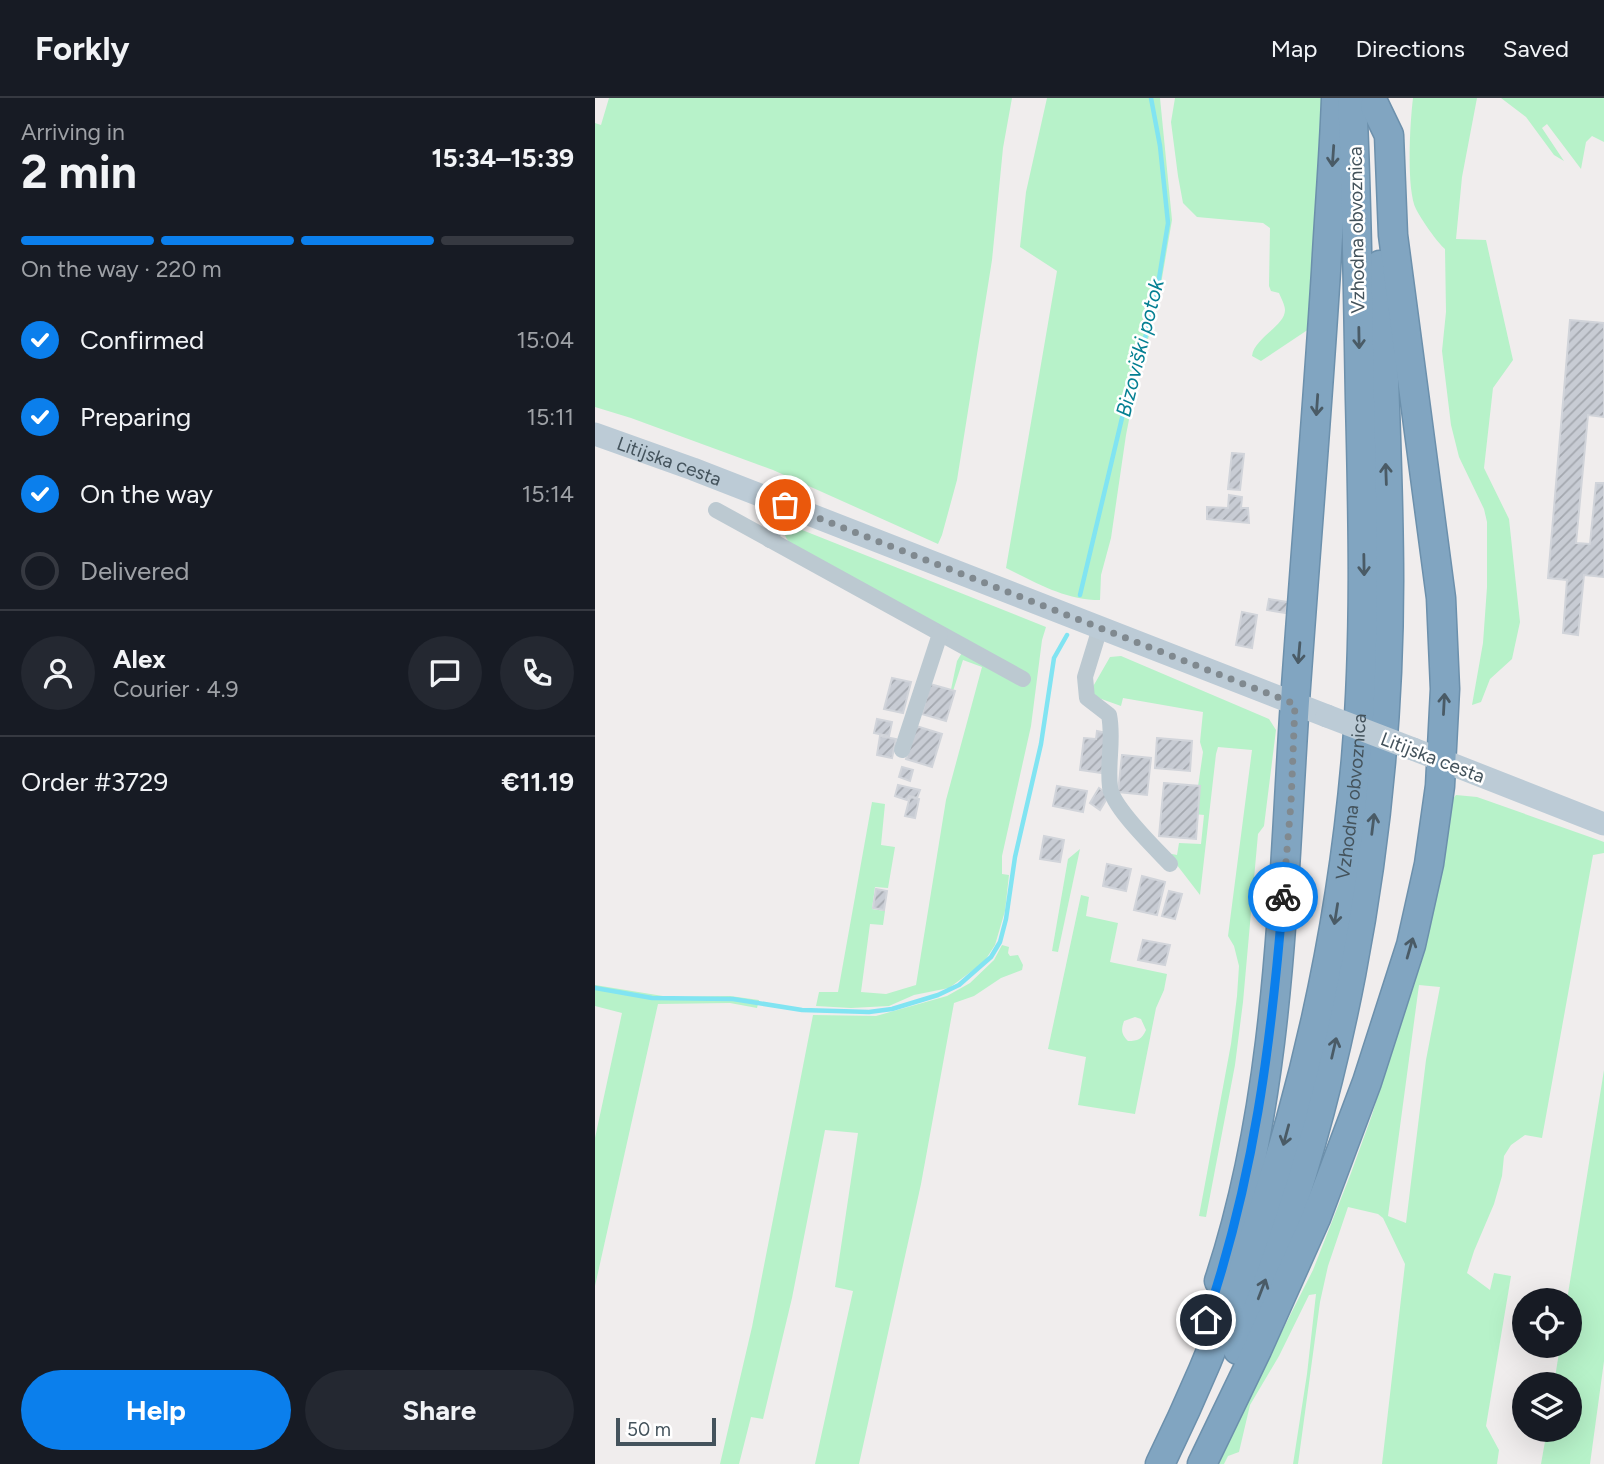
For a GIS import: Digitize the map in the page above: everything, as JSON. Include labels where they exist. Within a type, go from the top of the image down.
[{"type":"highway","points":[[1153,1464],[1157,1443],[1199,1342],[1221,1276],[1255,1141],[1275,1004],[1291,803],[1295,704],[1336,98]]},
{"type":"highway","points":[[1202,1464],[1311,1230],[1371,1070],[1394,1002],[1420,907],[1440,786],[1445,679],[1441,598],[1392,235],[1389,135],[1368,101]]},
{"type":"highway","name":"Vzhodna obvoznica","points":[[1160,1464],[1216,1337],[1246,1260],[1283,1149],[1317,1012],[1342,873],[1356,757],[1364,583],[1368,101]]},
{"type":"highway","name":"Vzhodna obvoznica","points":[[1187,1464],[1240,1345],[1289,1210],[1316,1120],[1339,1028],[1369,864],[1384,711],[1389,582],[1368,101]]},
{"type":"main road","name":"Litijska cesta","points":[[595,434],[785,505],[1604,824]]},
{"type":"street","points":[[770,540],[785,505]]},
{"type":"street","points":[[716,510],[1023,679]]},
{"type":"street","points":[[1100,628],[1085,677],[1087,698],[1109,715],[1113,732],[1110,788],[1116,803],[1170,864]]},
{"type":"street","points":[[902,750],[940,634]]},
{"type":"green space","points":[[609,98],[1012,98],[1003,148],[992,260],[957,480],[938,544],[773,470],[595,407],[595,123],[601,125]]},
{"type":"green space","points":[[1047,98],[1160,98],[1172,220],[1157,307],[1137,379],[1126,435],[1111,538],[1101,575],[1100,600],[1063,594],[1006,568],[1057,271],[1020,247],[1026,192]]},
{"type":"green space","points":[[1175,98],[1325,98],[1312,327],[1261,361],[1252,356],[1254,350],[1284,316],[1285,310],[1279,293],[1271,291],[1269,286],[1270,228],[1263,223],[1197,217],[1183,203],[1171,122]]},
{"type":"green space","points":[[1413,98],[1477,98],[1462,177],[1456,239],[1486,240],[1513,360],[1493,388],[1484,468],[1509,519],[1520,622],[1512,659],[1490,679],[1481,702],[1472,705],[1483,643],[1487,587],[1487,522],[1484,509],[1459,457],[1451,425],[1442,351],[1446,312],[1445,249],[1416,209],[1413,199],[1410,155]]},
{"type":"green space","points":[[1501,98],[1604,98],[1604,142],[1592,136],[1586,142],[1581,169],[1547,124],[1542,128],[1564,161],[1554,155],[1526,117]]},
{"type":"green space","points":[[787,524],[1046,627],[1031,726],[1002,856],[1002,874],[1009,875],[1005,911],[995,945],[984,962],[949,988],[914,995],[889,1006],[816,1006],[819,992],[838,992],[872,802],[885,804],[881,845],[895,847],[888,888],[875,887],[872,909],[885,911],[883,925],[870,924],[861,992],[886,994],[916,985],[946,800],[982,667],[963,660],[946,713],[957,661],[963,651],[791,544],[785,535]]},
{"type":"green space","points":[[1121,656],[1269,719],[1276,730],[1264,826],[1258,834],[1235,1065],[1206,1217],[1199,1216],[1231,1044],[1237,996],[1239,966],[1234,946],[1228,936],[1252,750],[1218,747],[1200,895],[1170,856],[1177,855],[1179,843],[1201,844],[1204,815],[1194,814],[1203,752],[1200,742],[1203,712],[1123,698],[1121,706],[1093,696],[1091,690],[1110,657]]},
{"type":"green space","points":[[1456,795],[1477,797],[1604,842],[1604,853],[1593,855],[1542,1138],[1525,1135],[1511,1145],[1504,1156],[1502,1176],[1494,1204],[1467,1273],[1490,1290],[1494,1273],[1511,1276],[1486,1426],[1499,1450],[1497,1464],[1382,1464],[1405,1264],[1383,1218],[1378,1214],[1348,1207],[1328,1266],[1320,1302],[1298,1464],[1293,1464],[1316,1294],[1309,1295],[1279,1356],[1250,1405],[1239,1452],[1228,1456],[1224,1464],[1215,1464],[1313,1270],[1372,1115],[1431,919],[1452,800]],"holes":[[[1419,985],[1440,987],[1426,1060],[1406,1223],[1388,1216]]]},
{"type":"green space","points":[[1080,849],[1058,952],[1052,951],[1068,859]]},
{"type":"green space","points":[[1081,895],[1089,897],[1086,916],[1118,923],[1110,962],[1167,974],[1156,1008],[1135,1114],[1078,1105],[1086,1057],[1048,1049]],"holes":[[[1135,1017],[1141,1019],[1146,1030],[1139,1039],[1128,1041],[1122,1032],[1124,1021]]]},
{"type":"green space","points":[[1002,945],[1009,947],[1010,956],[1018,955],[1023,965],[1022,970],[1001,978],[974,996],[954,1003],[921,1184],[859,1464],[815,1464],[853,1291],[835,1287],[858,1133],[825,1130],[792,1298],[763,1419],[751,1417],[739,1464],[720,1464],[752,1327],[813,1015],[876,1016],[947,996],[970,983],[994,960]]},
{"type":"green space","points":[[595,985],[669,997],[730,996],[759,1000],[757,1008],[730,1003],[658,1004],[595,1286],[595,1138],[622,1013],[595,1006]]},
{"type":"green space","points":[[1604,1070],[1604,1361],[1590,1464],[1541,1464],[1545,1442],[1582,1442],[1582,1372],[1556,1372],[1558,1358],[1582,1358],[1582,1288],[1569,1288]]},
{"type":"building","points":[[1570,320],[1604,323],[1604,417],[1588,415],[1576,543],[1590,544],[1596,483],[1604,483],[1604,577],[1584,575],[1578,635],[1563,633],[1567,580],[1548,578]]},
{"type":"building","points":[[1232,453],[1244,454],[1240,490],[1228,489]]},
{"type":"building","points":[[1229,495],[1242,497],[1241,508],[1248,508],[1249,523],[1207,519],[1207,507],[1228,508]]},
{"type":"building","points":[[1269,599],[1288,602],[1286,613],[1267,610]]},
{"type":"building","points":[[1242,612],[1257,615],[1252,648],[1236,645]]},
{"type":"building","points":[[892,678],[911,682],[903,713],[884,709]]},
{"type":"building","points":[[930,684],[955,691],[946,721],[922,714]]},
{"type":"building","points":[[877,719],[892,722],[889,736],[874,733]]},
{"type":"building","points":[[916,726],[942,734],[932,767],[906,759]]},
{"type":"building","points":[[1097,731],[1107,733],[1102,773],[1080,770],[1084,738],[1096,739]]},
{"type":"building","points":[[880,736],[896,739],[892,758],[877,755]]},
{"type":"building","points":[[1157,738],[1192,741],[1190,771],[1155,768]]},
{"type":"building","points":[[1122,755],[1151,758],[1147,795],[1118,792]]},
{"type":"building","points":[[902,767],[913,770],[910,781],[899,777]]},
{"type":"building","points":[[1164,783],[1200,786],[1196,839],[1159,836]]},
{"type":"building","points":[[898,785],[920,790],[917,798],[909,796],[907,800],[895,796]]},
{"type":"building","points":[[1057,786],[1087,791],[1083,812],[1053,806]]},
{"type":"building","points":[[1099,788],[1109,795],[1100,810],[1090,803]]},
{"type":"building","points":[[910,797],[919,799],[915,818],[905,816]]},
{"type":"building","points":[[1044,836],[1064,840],[1060,862],[1040,859]]},
{"type":"building","points":[[1107,864],[1131,869],[1126,891],[1103,886]]},
{"type":"building","points":[[1142,876],[1165,882],[1157,915],[1134,910]]},
{"type":"building","points":[[876,889],[887,891],[884,910],[873,908]]},
{"type":"building","points":[[1169,891],[1182,894],[1175,919],[1162,916]]},
{"type":"building","points":[[1143,940],[1170,945],[1165,965],[1138,960]]},
{"type":"waterway","name":"Bizoviški potok","points":[[1080,595],[1122,418],[1155,303],[1168,223],[1160,146],[1151,98]]},
{"type":"waterway","points":[[595,988],[652,998],[733,999],[802,1010],[869,1012],[892,1009],[938,995],[959,985],[991,957],[1000,942],[1015,857],[1041,744],[1054,658],[1067,635]]},
{"type":"way so far","points":[[785,505],[1295,704],[1291,803],[1283,897]]},
{"type":"route","points":[[1206,1320],[1231,1242],[1255,1141],[1275,1004],[1283,897]]}]
